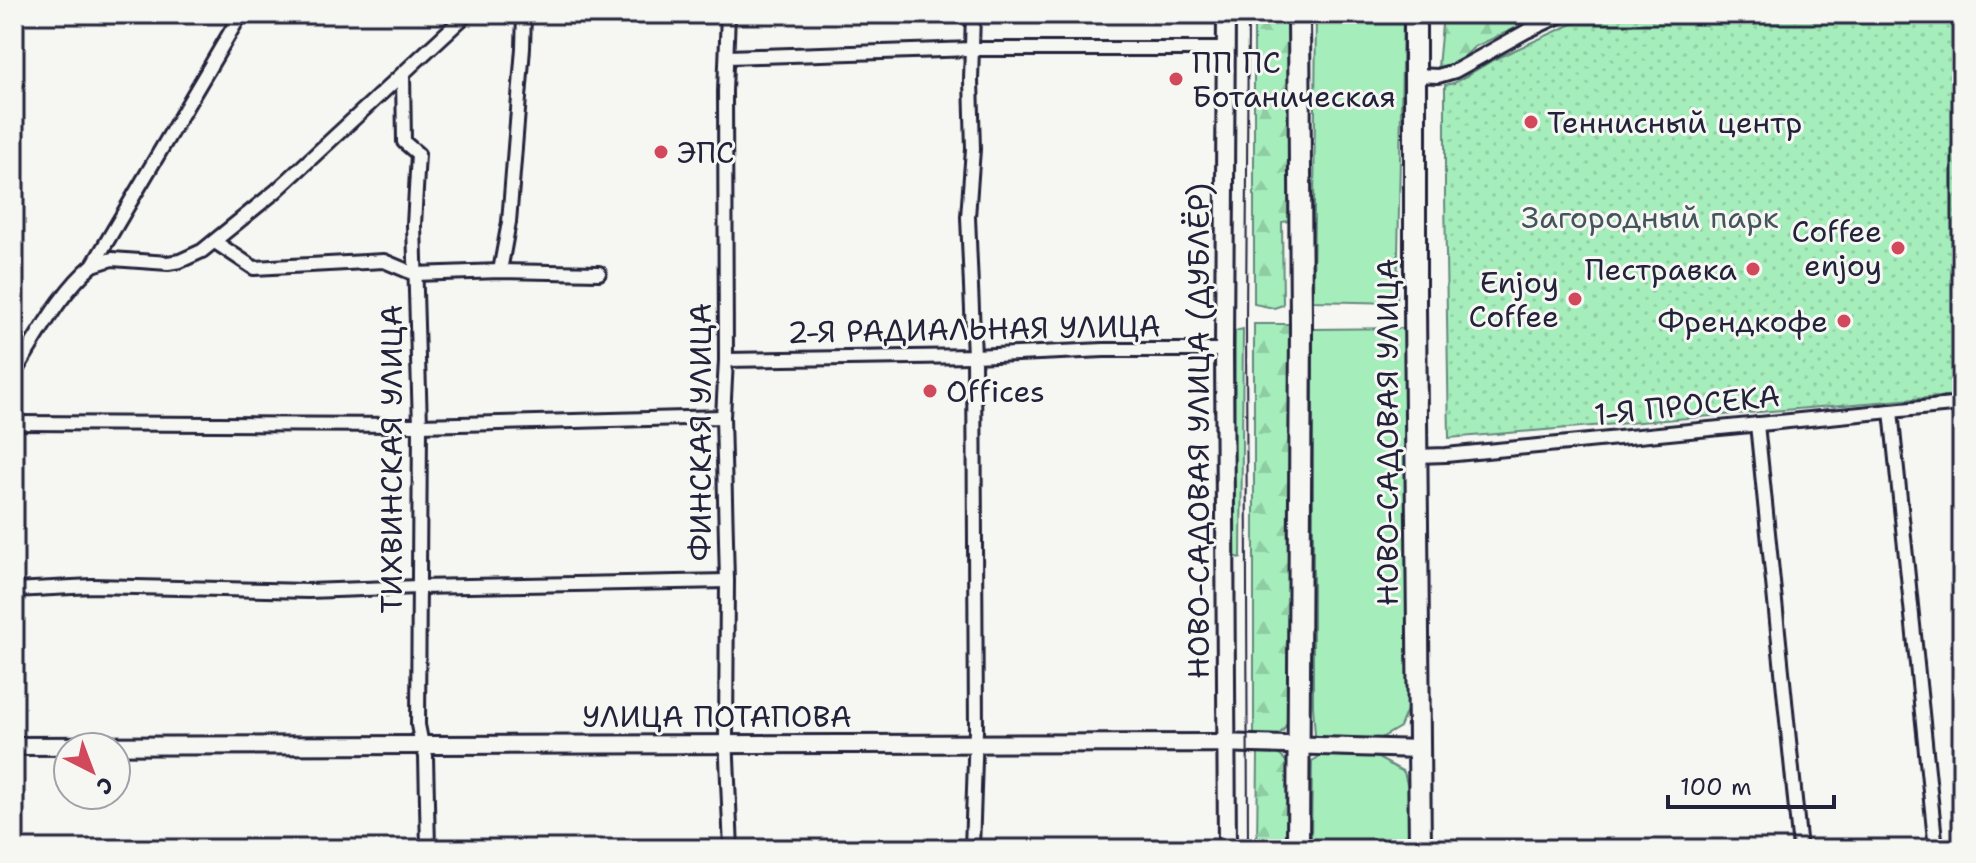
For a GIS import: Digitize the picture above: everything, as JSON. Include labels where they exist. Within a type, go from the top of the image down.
[{"type":"main road","points":[[1298,849],[1299,14]]},
{"type":"main road","name":"НОВО-САДОВАЯ УЛИЦА","points":[[1415,14],[1420,849]]},
{"type":"street","points":[[93,265],[241,14]]},
{"type":"street","points":[[500,271],[509,222],[524,14]]},
{"type":"street","name":"ФИНСКАЯ УЛИЦА","points":[[728,14],[723,417],[731,849]]},
{"type":"street","points":[[972,849],[975,743],[974,356],[968,217],[973,149],[973,14]]},
{"type":"street","name":"НОВО-САДОВАЯ УЛИЦА (ДУБЛЁР)","points":[[1226,14],[1224,350],[1227,849]]},
{"type":"street","points":[[1415,75],[1438,76],[1455,71],[1564,14]]},
{"type":"street","points":[[14,373],[82,273],[93,265],[112,259],[168,263],[202,251],[276,191],[463,15]]},
{"type":"street","points":[[727,57],[973,49],[1226,49]]},
{"type":"street","name":"ТИХВИНСКАЯ УЛИЦА","points":[[403,74],[404,142],[418,154],[414,225],[420,425],[418,725],[426,756],[428,849]]},
{"type":"street","points":[[215,242],[254,268],[384,261],[415,274],[500,271],[599,273]]},
{"type":"street","name":"2-Я РАДИАЛЬНАЯ УЛИЦА","points":[[726,360],[974,356],[1104,350],[1224,350]]},
{"type":"street","name":"1-Я ПРОСЕКА","points":[[1416,456],[1962,404]]},
{"type":"street","points":[[1891,411],[1936,849]]},
{"type":"street","points":[[14,423],[420,425],[723,417]]},
{"type":"street","points":[[1757,424],[1800,849]]},
{"type":"street","points":[[14,590],[92,586],[308,591],[727,581]]},
{"type":"street","name":"УЛИЦА ПОТАПОВА","points":[[14,746],[1226,743],[1420,749]]},
{"type":"green space","points":[[1254,14],[1291,14],[1289,221],[1282,222],[1283,305],[1274,308],[1254,304]]},
{"type":"green space","points":[[1316,14],[1403,14],[1397,303],[1313,301]]},
{"type":"green space","points":[[1443,14],[1546,14],[1474,47],[1459,62],[1438,67]]},
{"type":"green space","name":"Загородный парк","points":[[1594,14],[1962,14],[1962,395],[1449,438],[1445,85]]},
{"type":"green space","points":[[1254,324],[1291,324],[1290,712],[1286,727],[1279,734],[1254,738]]},
{"type":"green space","points":[[1406,328],[1409,705],[1400,727],[1376,741],[1329,745],[1315,735],[1313,706],[1313,329]]},
{"type":"green space","points":[[1243,329],[1241,558],[1233,556],[1235,331]]},
{"type":"green space","points":[[1260,751],[1279,755],[1287,763],[1288,849],[1257,849]]},
{"type":"green space","points":[[1345,752],[1378,758],[1404,772],[1410,796],[1410,849],[1311,849],[1312,761],[1321,756]]},
{"type":"tram line","points":[[1248,14],[1248,849]]},
{"type":"place","name":"ПП ПС Ботаническая","points":[[1176,79]]},
{"type":"place","name":"Теннисный центр","points":[[1531,122]]},
{"type":"place","name":"ЭПС","points":[[661,152]]},
{"type":"place","name":"Coffee enjoy","points":[[1898,248]]},
{"type":"place","name":"Пестравка","points":[[1753,269]]},
{"type":"place","name":"Enjoy Coffee","points":[[1575,299]]},
{"type":"place","name":"Френдкофе","points":[[1844,321]]},
{"type":"place","name":"Offices","points":[[930,391]]}]
